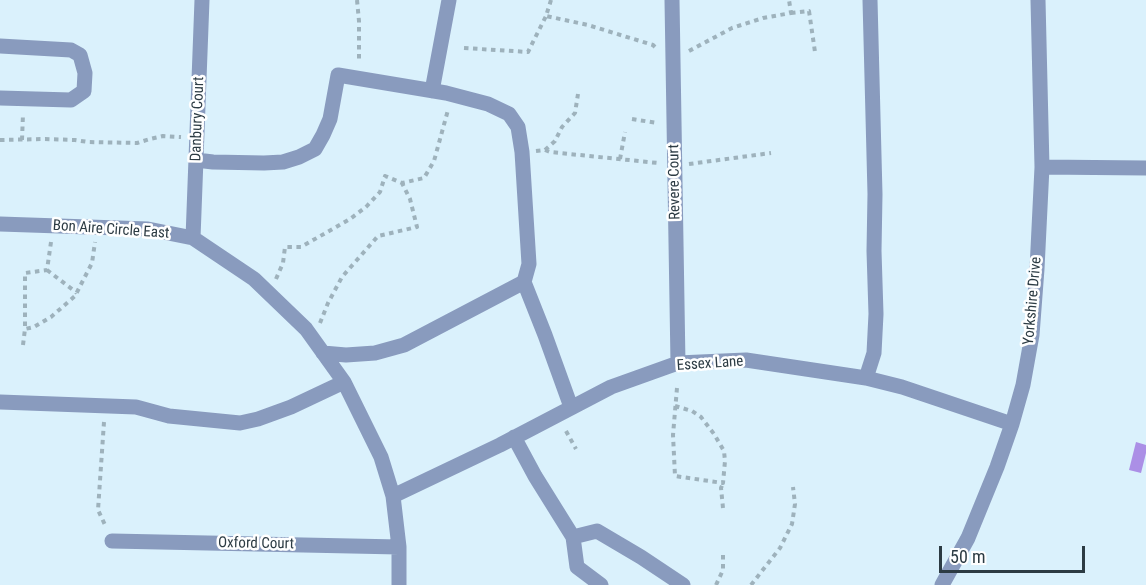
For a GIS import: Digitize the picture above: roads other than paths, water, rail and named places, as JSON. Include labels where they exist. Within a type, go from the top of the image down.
[{"type":"street","name":"Danbury Court","points":[[193,238],[202,0]]},
{"type":"street","points":[[432,91],[449,0]]},
{"type":"street","name":"Revere Court","points":[[672,0],[678,363]]},
{"type":"street","points":[[866,378],[874,353],[876,314],[870,0]]},
{"type":"street","name":"Yorkshire Drive","points":[[942,585],[968,538],[997,467],[1023,385],[1032,334],[1042,167],[1038,0]]},
{"type":"street","points":[[0,46],[71,50],[80,55],[85,74],[84,91],[71,100],[0,98]]},
{"type":"street","points":[[196,160],[283,162],[315,149],[330,119],[338,75],[452,95],[488,104],[509,114],[519,127],[522,153],[529,264],[524,282],[571,407]]},
{"type":"street","points":[[1042,167],[1146,168]]},
{"type":"street","name":"Bon Aire Circle East","points":[[0,224],[148,229],[193,238],[254,279],[306,328],[344,382],[381,457],[393,496],[399,547],[399,585]]},
{"type":"street","points":[[323,353],[346,355],[375,353],[404,345],[524,282]]},
{"type":"street","name":"Essex Lane","points":[[393,496],[611,387],[678,363],[746,360],[866,378],[902,387],[1012,424]]},
{"type":"street","points":[[0,402],[136,407],[169,416],[240,423],[291,407],[344,382]]},
{"type":"street","points":[[514,437],[573,537],[577,567],[601,585]]},
{"type":"street","points":[[573,537],[597,531],[683,585]]},
{"type":"street","name":"Oxford Court","points":[[112,541],[399,547]]}]
